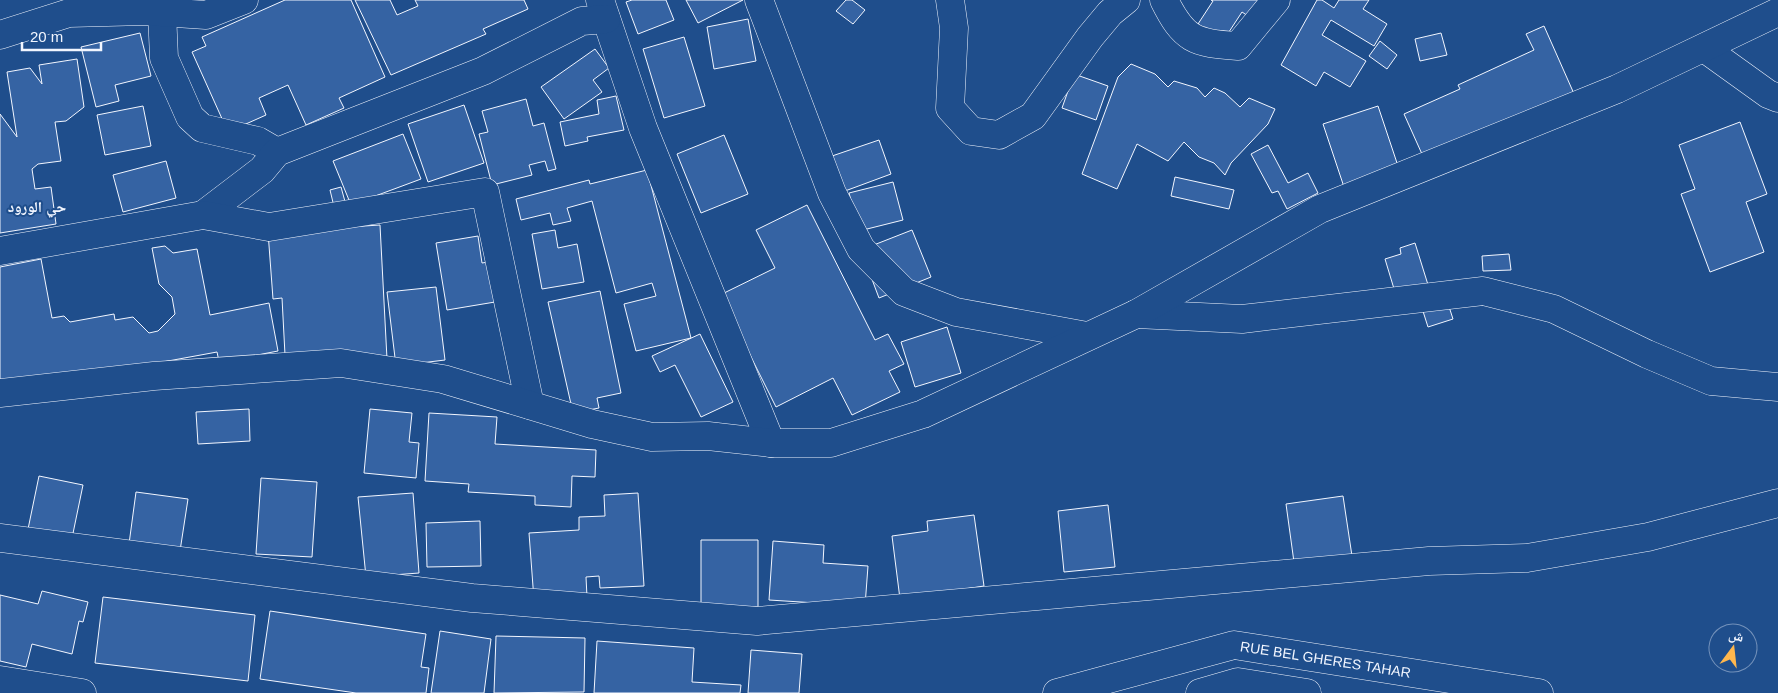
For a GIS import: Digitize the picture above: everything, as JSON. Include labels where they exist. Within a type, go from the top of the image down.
[{"type":"street","points":[[0,35],[69,13],[162,12],[206,16],[244,0]]},
{"type":"street","points":[[758,0],[832,193],[861,249],[904,292],[913,296],[956,312],[1087,336]]},
{"type":"street","points":[[950,0],[954,28],[950,108],[971,131],[999,135],[1033,116],[1090,37],[1118,7],[1147,0]]},
{"type":"street","points":[[1164,0],[1182,31],[1206,44],[1238,46],[1276,0]]},
{"type":"street","points":[[203,215],[262,170],[277,152],[483,71],[603,10],[643,128],[771,444]]},
{"type":"street","points":[[162,12],[164,58],[190,117],[202,128],[258,141],[277,152]]},
{"type":"street","points":[[0,393],[154,376],[341,363],[443,378],[592,424],[652,437],[708,436],[771,444],[831,443],[923,414],[1136,314],[1320,209],[1617,89],[1778,12]]},
{"type":"street","points":[[1704,48],[1768,94],[1778,98]]},
{"type":"street","points":[[0,251],[203,215],[269,227],[485,192],[530,405]]},
{"type":"street","points":[[1136,314],[1242,318],[1362,306],[1483,290],[1554,309],[1647,354],[1711,381],[1778,387]]},
{"type":"street","points":[[0,538],[472,598],[757,621],[1429,561],[1527,558],[1648,537],[1778,503]]},
{"type":"street","name":"RUE BEL GHERES TAHAR","points":[[1057,693],[1234,645],[1539,693]]},
{"type":"street","points":[[0,680],[82,693]]},
{"type":"street","points":[[1200,693],[1238,682],[1307,693]]},
{"type":"building","points":[[285,0],[351,0],[385,77],[339,98],[344,108],[306,125],[288,85],[259,98],[266,115],[228,132],[192,52],[206,46],[202,37]]},
{"type":"building","points":[[355,0],[390,0],[397,15],[418,6],[415,0],[524,0],[528,9],[483,29],[486,34],[391,75]]},
{"type":"building","points":[[632,0],[666,0],[674,20],[638,34],[626,2]]},
{"type":"building","points":[[686,0],[743,0],[698,23]]},
{"type":"building","points":[[846,0],[852,0],[865,10],[853,24],[836,11]]},
{"type":"building","points":[[1211,0],[1263,0],[1251,18],[1242,12],[1223,41],[1198,24],[1213,1]]},
{"type":"building","points":[[1317,0],[1322,0],[1334,8],[1339,0],[1369,0],[1363,9],[1387,24],[1374,46],[1331,20],[1322,35],[1366,61],[1350,87],[1324,72],[1316,86],[1281,65]]},
{"type":"building","points":[[748,19],[756,61],[714,69],[707,27]]},
{"type":"building","points":[[1544,26],[1575,96],[1426,163],[1404,114],[1460,89],[1458,85],[1534,50],[1526,34]]},
{"type":"building","points":[[140,33],[151,76],[115,85],[119,101],[96,107],[81,47]]},
{"type":"building","points":[[1441,33],[1447,55],[1420,61],[1415,39]]},
{"type":"building","points":[[684,37],[705,106],[664,118],[643,49]]},
{"type":"building","points":[[1380,41],[1397,55],[1387,69],[1369,56]]},
{"type":"building","points":[[595,49],[609,68],[593,80],[602,92],[564,119],[541,87]]},
{"type":"building","points":[[77,59],[84,107],[66,121],[55,122],[61,161],[38,164],[32,169],[35,189],[51,187],[56,224],[0,233],[0,114],[17,137],[7,72],[30,68],[42,84],[39,65]]},
{"type":"building","points":[[1131,64],[1155,74],[1168,87],[1174,81],[1197,88],[1205,97],[1214,88],[1225,93],[1240,107],[1249,98],[1275,109],[1268,124],[1231,163],[1225,175],[1214,163],[1199,157],[1184,142],[1168,161],[1137,144],[1117,189],[1082,174],[1118,77]]},
{"type":"building","points":[[1074,74],[1108,86],[1096,120],[1062,108]]},
{"type":"building","points":[[616,96],[624,130],[587,137],[588,141],[565,146],[560,122],[599,114],[597,100]]},
{"type":"building","points":[[526,99],[533,126],[544,123],[556,169],[548,171],[545,161],[529,165],[532,175],[492,185],[479,134],[488,132],[482,111]]},
{"type":"building","points":[[464,105],[484,163],[428,182],[408,124]]},
{"type":"building","points":[[143,106],[151,146],[105,155],[97,115]]},
{"type":"building","points":[[1378,106],[1399,169],[1344,187],[1323,124]]},
{"type":"building","points":[[1740,122],[1767,194],[1746,202],[1764,252],[1710,272],[1681,194],[1695,189],[1679,145]]},
{"type":"building","points":[[403,134],[421,179],[351,205],[333,161]]},
{"type":"building","points":[[724,135],[748,194],[701,213],[677,154]]},
{"type":"building","points":[[879,140],[891,174],[845,191],[832,156]]},
{"type":"building","points":[[1268,145],[1288,183],[1308,173],[1318,193],[1287,209],[1278,191],[1272,193],[1251,154]]},
{"type":"building","points":[[166,161],[176,198],[123,212],[113,175]]},
{"type":"building","points":[[647,170],[691,338],[636,351],[624,304],[656,296],[652,283],[616,293],[592,201],[567,208],[571,221],[553,225],[550,213],[521,220],[516,199],[589,180],[590,184]]},
{"type":"building","points":[[1175,177],[1234,190],[1229,209],[1171,196]]},
{"type":"building","points":[[893,182],[903,220],[859,231],[849,193]]},
{"type":"building","points":[[341,187],[349,216],[337,219],[330,190]]},
{"type":"building","points":[[807,205],[875,340],[888,334],[904,364],[889,371],[900,392],[852,415],[833,378],[776,407],[720,295],[775,268],[756,230]]},
{"type":"building","points":[[380,225],[387,359],[285,355],[282,298],[273,299],[268,232]]},
{"type":"building","points":[[555,230],[558,248],[577,244],[584,282],[542,289],[532,234]]},
{"type":"building","points":[[912,230],[931,277],[879,298],[861,250]]},
{"type":"building","points":[[478,236],[482,263],[501,260],[507,300],[447,310],[436,243]]},
{"type":"building","points":[[1415,243],[1429,288],[1442,285],[1453,319],[1428,327],[1421,305],[1401,312],[1385,259],[1401,254],[1400,248]]},
{"type":"building","points":[[165,246],[173,253],[197,249],[210,315],[269,303],[278,351],[247,357],[221,371],[217,352],[10,390],[0,380],[0,267],[41,259],[52,318],[64,316],[70,322],[114,314],[115,320],[133,317],[149,333],[158,331],[175,314],[172,297],[159,284],[152,248]]},
{"type":"building","points":[[1509,254],[1511,270],[1483,271],[1482,256]]},
{"type":"building","points":[[436,287],[445,360],[396,366],[387,292]]},
{"type":"building","points":[[600,291],[621,393],[597,398],[599,408],[573,413],[548,302]]},
{"type":"building","points":[[947,327],[961,373],[915,387],[901,342]]},
{"type":"building","points":[[700,334],[733,402],[701,417],[675,365],[660,372],[652,356]]},
{"type":"building","points":[[249,409],[250,441],[198,444],[196,412]]},
{"type":"building","points":[[370,409],[412,413],[409,442],[419,443],[416,478],[364,473]]},
{"type":"building","points":[[429,413],[497,417],[495,444],[596,450],[595,477],[572,476],[571,507],[535,505],[535,496],[468,492],[469,484],[425,481]]},
{"type":"building","points":[[39,476],[83,485],[71,543],[27,534]]},
{"type":"building","points":[[261,478],[317,482],[312,557],[256,554]]},
{"type":"building","points":[[136,492],[188,499],[180,551],[129,544]]},
{"type":"building","points":[[413,493],[419,573],[366,577],[358,497]]},
{"type":"building","points":[[638,493],[644,586],[600,588],[599,576],[586,577],[587,597],[534,600],[529,533],[579,530],[579,517],[605,516],[604,495]]},
{"type":"building","points":[[1343,496],[1355,576],[1297,584],[1286,504]]},
{"type":"building","points":[[1108,505],[1115,567],[1064,572],[1058,511]]},
{"type":"building","points":[[974,515],[984,586],[900,599],[892,536],[928,531],[927,521]]},
{"type":"building","points":[[480,521],[481,566],[427,567],[426,523]]},
{"type":"building","points":[[701,540],[758,540],[758,607],[701,607]]},
{"type":"building","points":[[773,541],[824,545],[823,563],[868,566],[865,606],[769,600]]},
{"type":"building","points":[[42,591],[88,602],[83,622],[79,621],[72,654],[32,644],[26,667],[0,661],[0,595],[38,604]]},
{"type":"building","points":[[103,597],[255,615],[248,681],[95,663]]},
{"type":"building","points":[[270,611],[426,634],[421,667],[429,668],[426,693],[356,693],[260,679]]},
{"type":"building","points":[[440,631],[491,639],[484,693],[431,693]]},
{"type":"building","points":[[496,636],[585,638],[584,692],[494,693]]},
{"type":"building","points":[[597,641],[694,648],[692,682],[741,685],[740,693],[594,693]]},
{"type":"building","points":[[751,650],[802,654],[799,693],[748,693]]},
{"type":"district","name":"حي الورود","points":[[37,206]]}]
